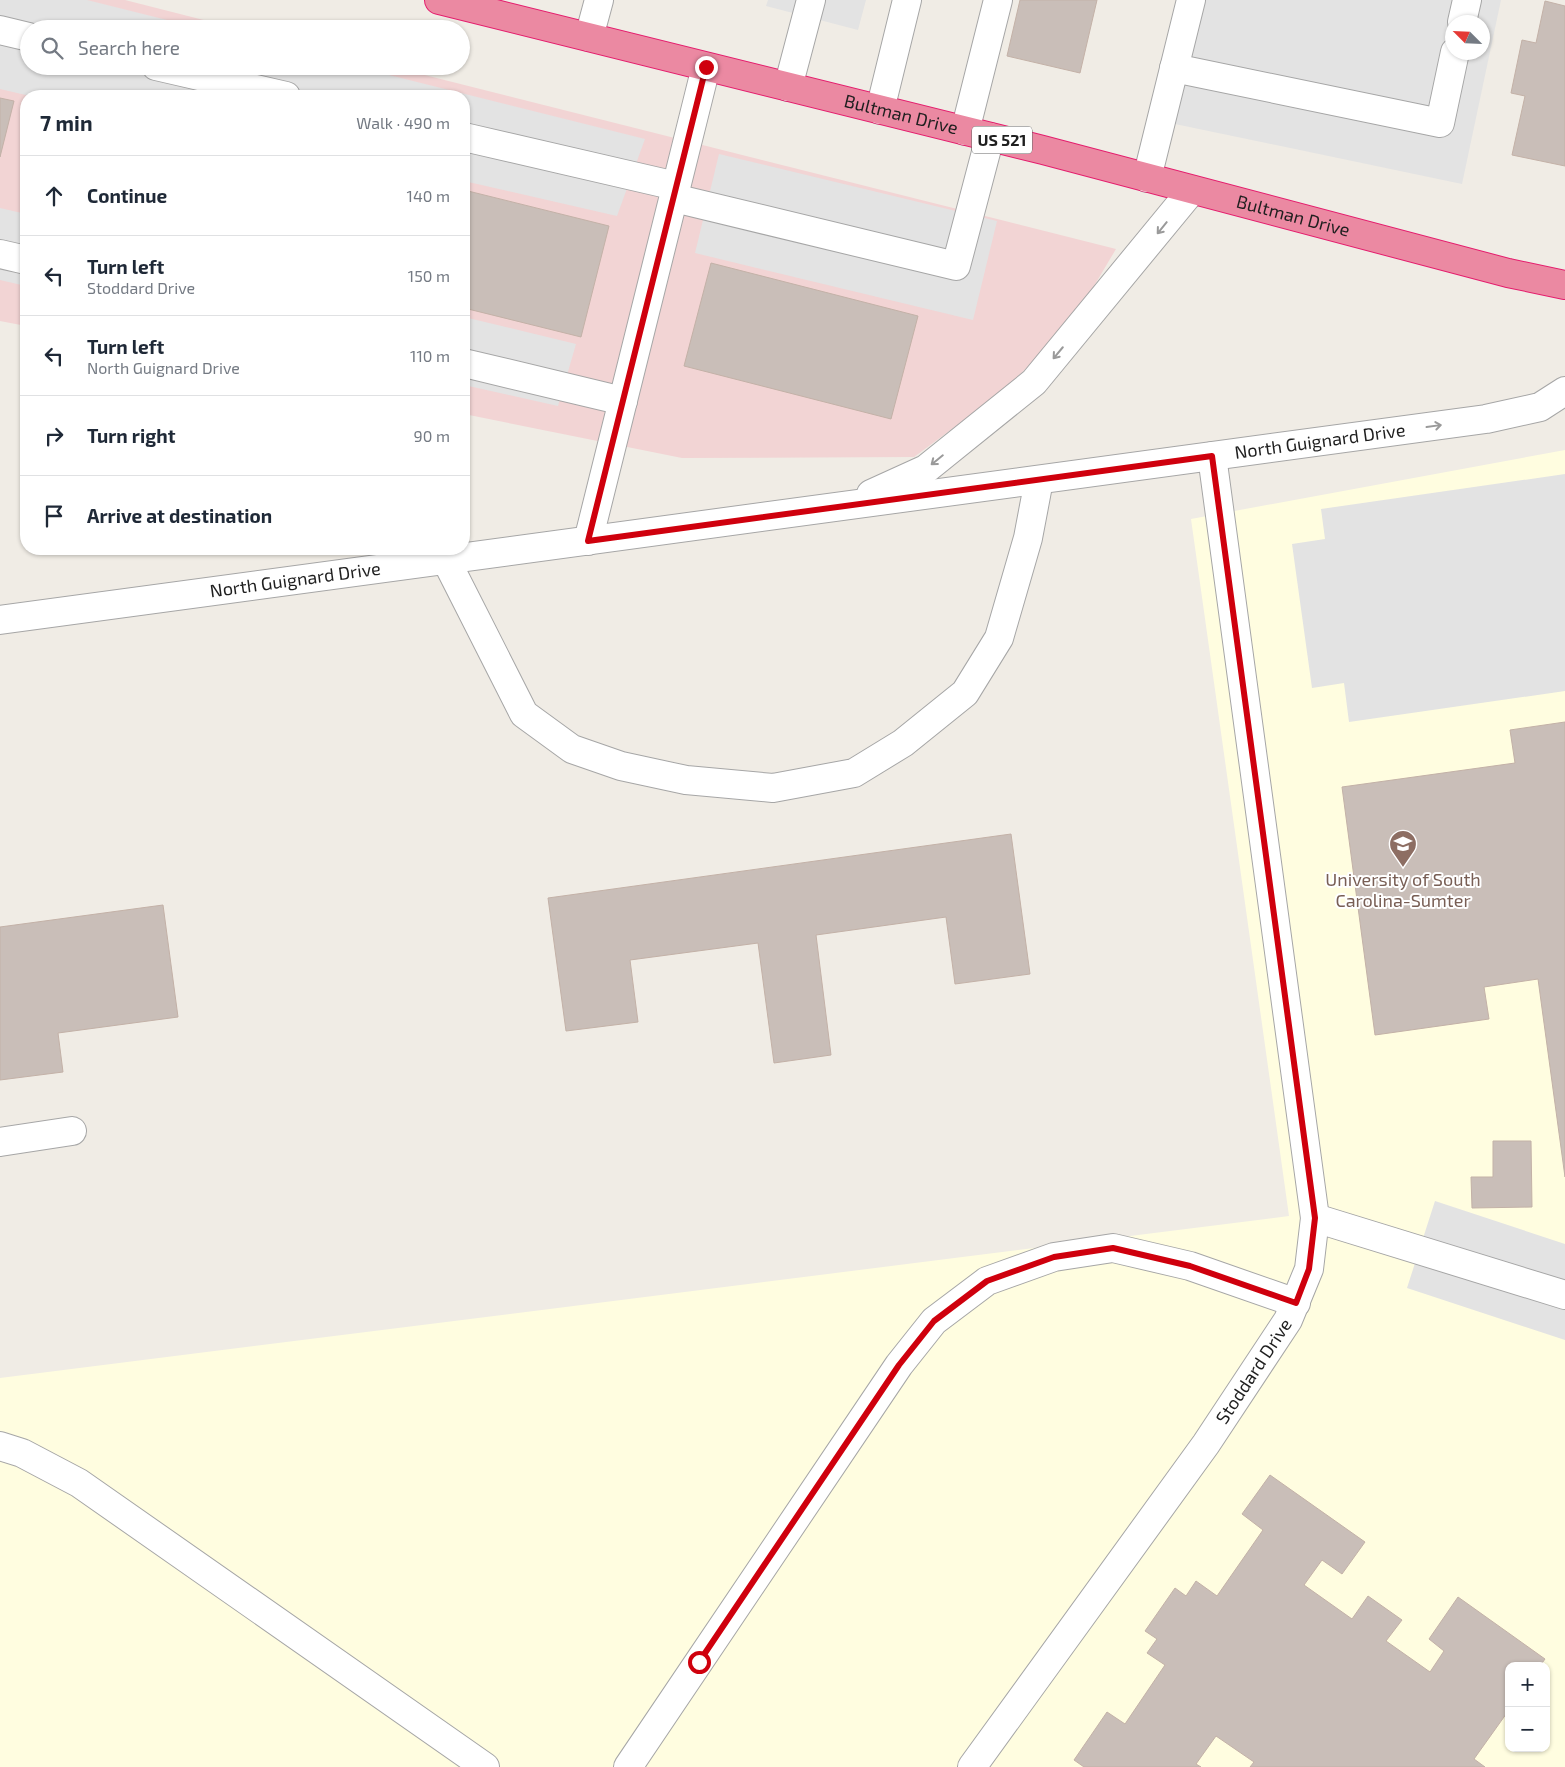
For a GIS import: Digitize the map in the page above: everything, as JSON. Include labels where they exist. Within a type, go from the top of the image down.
[{"type":"highway","name":"Bultman Drive","points":[[439,0],[978,134],[1508,273],[1565,285]]},
{"type":"street","points":[[589,38],[599,0]]},
{"type":"street","points":[[788,87],[811,0]]},
{"type":"street","points":[[880,110],[907,0]]},
{"type":"street","points":[[470,139],[956,266],[998,0]]},
{"type":"street","points":[[1147,178],[1191,0]]},
{"type":"street","points":[[1464,15],[1467,0]]},
{"type":"street","points":[[0,30],[20,35]]},
{"type":"street","points":[[1174,68],[1440,123],[1453,60]]},
{"type":"street","points":[[588,541],[706,67]]},
{"type":"street","points":[[195,75],[260,90]]},
{"type":"street","points":[[844,507],[926,469],[1034,382],[1192,190]]},
{"type":"street","points":[[0,254],[20,259]]},
{"type":"street","points":[[470,364],[623,401]]},
{"type":"street","name":"North Guignard Drive","points":[[0,620],[1486,419],[1540,407],[1565,391]]},
{"type":"street","name":"Stoddard Drive","points":[[972,1767],[1206,1444],[1288,1320],[1309,1269],[1315,1218],[1212,456]]},
{"type":"street","points":[[446,560],[524,714],[572,749],[621,766],[686,780],[773,788],[854,773],[903,743],[965,693],[999,638],[1028,538],[1039,480]]},
{"type":"street","points":[[0,1142],[72,1130]]},
{"type":"street","points":[[1315,1218],[1565,1295]]},
{"type":"street","points":[[628,1767],[899,1365],[934,1321],[987,1281],[1054,1257],[1113,1248],[1190,1266],[1296,1303]]},
{"type":"street","points":[[0,1446],[22,1453],[79,1483],[484,1767]]},
{"type":"shaded area","points":[[0,0],[125,0],[204,20],[20,20],[20,75],[425,75],[1116,249],[1072,323],[1002,392],[914,457],[682,458],[470,415],[470,90],[20,90],[20,325],[0,321]]},
{"type":"shaded area","points":[[0,0],[87,0],[167,20],[20,20],[20,75],[389,75],[449,90],[20,90],[20,94],[0,89]]},
{"type":"shaded area","points":[[768,0],[866,0],[858,30],[766,6]]},
{"type":"shaded area","points":[[1201,0],[1501,0],[1490,52],[1490,15],[1445,15],[1445,60],[1488,60],[1462,184],[1175,124]]},
{"type":"shaded area","points":[[470,95],[645,139],[617,216],[470,182]]},
{"type":"shaded area","points":[[719,154],[997,221],[973,320],[695,253]]},
{"type":"shaded area","points":[[0,208],[20,213],[20,285],[0,280]]},
{"type":"shaded area","points":[[470,318],[576,344],[558,406],[470,386]]},
{"type":"shaded area","name":"University of South Carolina-Sumter","points":[[1565,450],[1565,1767],[0,1767],[0,1378],[1289,1216],[1191,519]]},
{"type":"shaded area","points":[[1565,474],[1565,691],[1349,722],[1344,683],[1312,688],[1292,544],[1325,539],[1321,509]]},
{"type":"shaded area","points":[[1435,1201],[1565,1244],[1565,1340],[1407,1288]]},
{"type":"building","points":[[1020,0],[1097,0],[1080,73],[1007,56]]},
{"type":"building","points":[[1545,1],[1565,6],[1565,166],[1512,155],[1525,96],[1511,93],[1522,40],[1536,43]]},
{"type":"building","points":[[0,98],[14,101],[0,157]]},
{"type":"building","points":[[470,191],[609,226],[581,337],[470,309]]},
{"type":"building","points":[[711,263],[918,316],[891,419],[684,366]]},
{"type":"building","points":[[1565,722],[1565,1177],[1538,979],[1484,987],[1489,1019],[1375,1035],[1342,787],[1515,763],[1510,730]]},
{"type":"building","points":[[1011,834],[1030,974],[955,984],[946,917],[816,935],[831,1055],[774,1063],[758,943],[630,960],[638,1022],[566,1031],[548,898]]},
{"type":"building","points":[[163,905],[178,1017],[58,1033],[63,1072],[0,1080],[0,927]]},
{"type":"building","points":[[1493,1141],[1531,1141],[1532,1207],[1472,1208],[1471,1177],[1493,1177]]},
{"type":"building","points":[[1270,1475],[1365,1542],[1342,1574],[1322,1560],[1304,1585],[1352,1619],[1368,1596],[1402,1620],[1386,1641],[1430,1672],[1444,1651],[1429,1639],[1458,1597],[1545,1659],[1543,1662],[1505,1662],[1505,1716],[1474,1759],[1485,1767],[1250,1767],[1254,1762],[1216,1736],[1196,1764],[1201,1767],[1084,1767],[1074,1760],[1107,1712],[1125,1724],[1165,1665],[1147,1653],[1157,1639],[1145,1631],[1175,1588],[1186,1596],[1196,1581],[1217,1596],[1263,1530],[1242,1514]]},
{"type":"place","name":"University of South Carolina-Sumter","points":[[1403,868]]},
{"type":"route","points":[[699,1662],[899,1365],[934,1321],[987,1281],[1054,1257],[1113,1248],[1190,1266],[1296,1303],[1309,1269],[1315,1218],[1212,456],[588,541],[706,67]]}]
